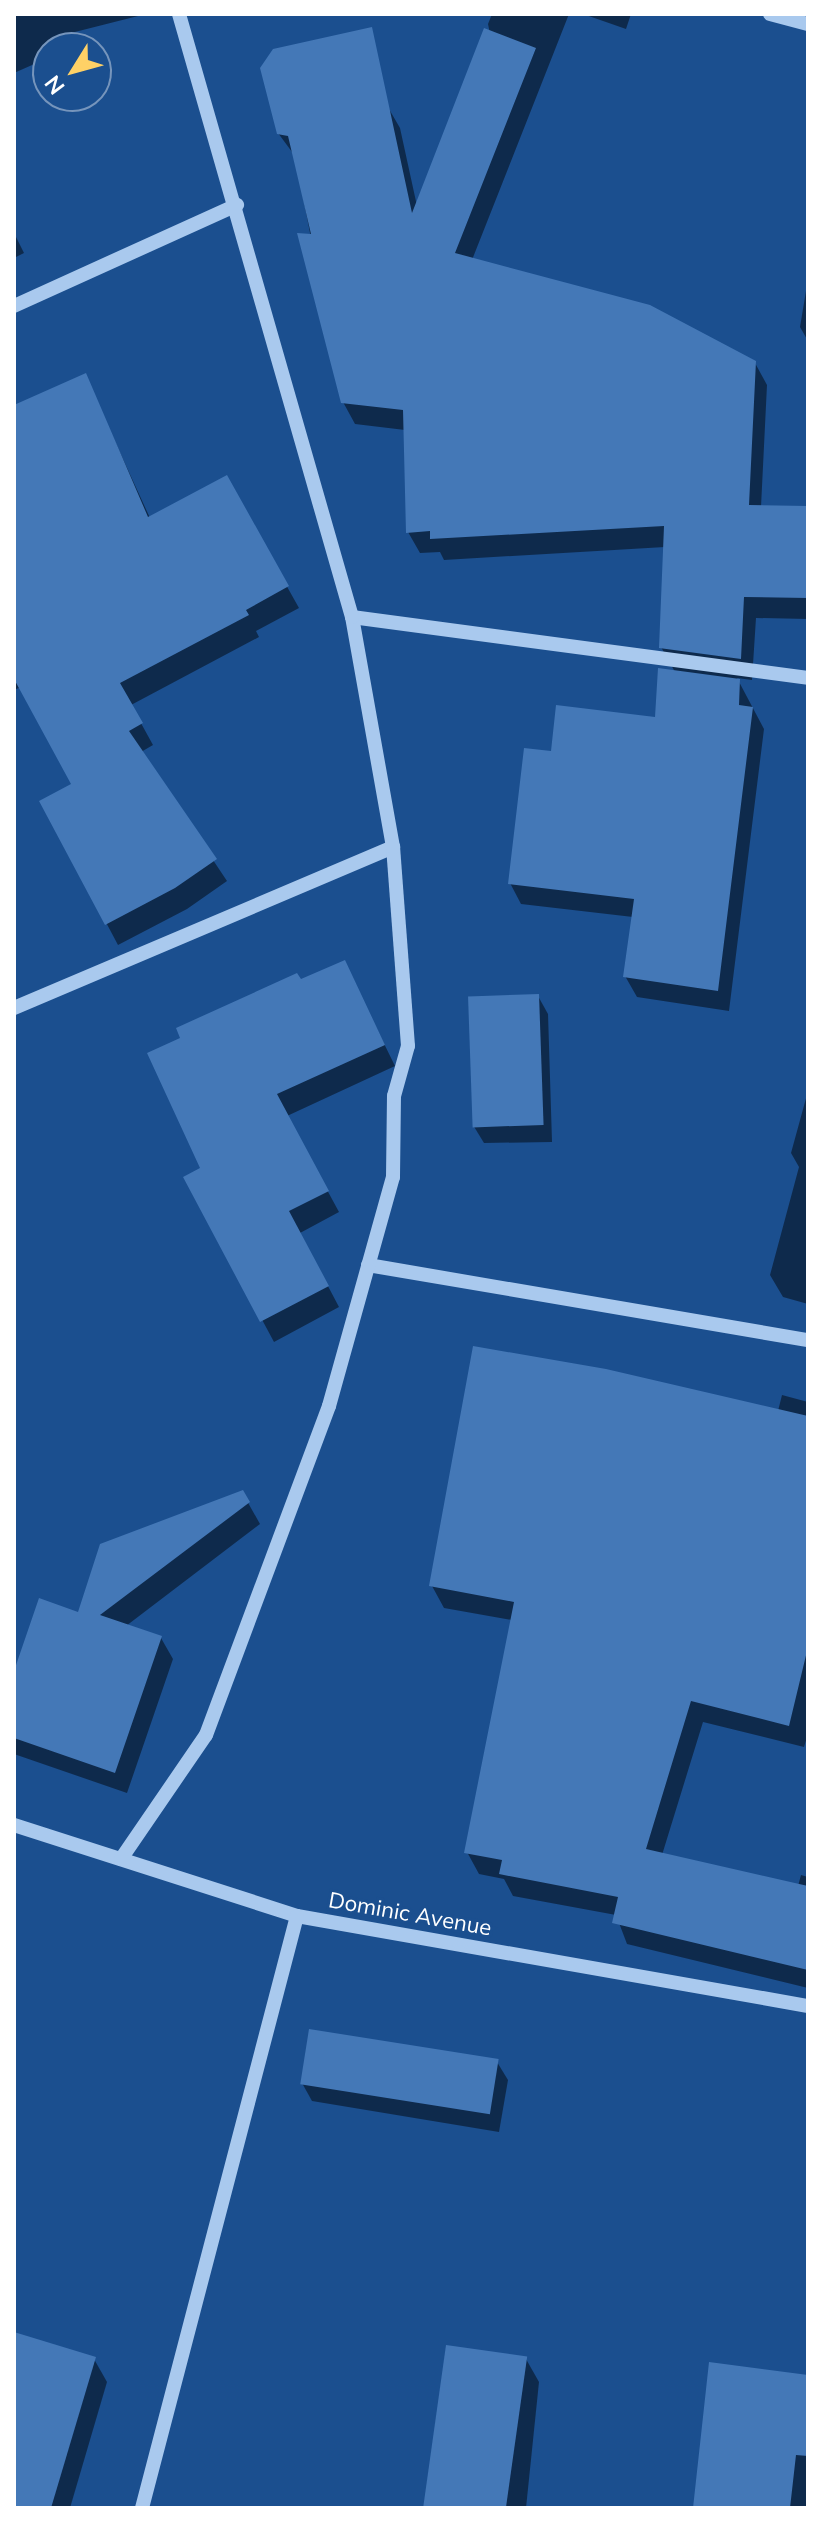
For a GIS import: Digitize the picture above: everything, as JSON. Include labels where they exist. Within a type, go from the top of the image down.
[{"type":"street","points":[[121,1859],[206,1735],[329,1406],[393,1177],[394,1096],[408,1046],[393,847],[352,617],[237,205],[179,14]]},
{"type":"street","points":[[770,14],[808,24]]},
{"type":"street","points":[[14,306],[237,205]]},
{"type":"street","points":[[352,617],[808,678]]},
{"type":"street","points":[[14,1008],[393,847]]},
{"type":"street","points":[[368,1265],[808,1340]]},
{"type":"street","name":"Dominic Avenue","points":[[14,1825],[297,1916],[808,2006]]},
{"type":"street","points":[[142,2508],[297,1916]]},
{"type":"building","points":[[372,27],[412,213],[484,28],[536,48],[455,253],[650,305],[756,361],[749,505],[808,506],[808,598],[744,597],[741,659],[659,648],[664,526],[430,539],[430,531],[406,533],[403,410],[341,403],[297,233],[311,234],[288,136],[277,134],[260,68],[273,49]]},
{"type":"building","points":[[86,373],[148,517],[227,475],[289,586],[246,610],[249,615],[120,683],[143,723],[129,731],[217,859],[175,888],[105,925],[39,801],[71,784],[14,679],[14,405]]},
{"type":"building","points":[[658,668],[740,679],[739,705],[753,707],[718,991],[623,977],[634,899],[508,884],[524,748],[551,751],[556,705],[655,717]]},
{"type":"building","points":[[345,960],[385,1045],[277,1094],[329,1191],[289,1211],[329,1286],[260,1322],[183,1177],[200,1168],[147,1053],[180,1038],[176,1028],[297,973],[301,979]]},
{"type":"building","points":[[539,994],[544,1125],[473,1127],[468,996]]},
{"type":"building","points":[[473,1346],[606,1369],[808,1416],[808,1647],[789,1726],[691,1701],[646,1849],[808,1886],[808,1970],[612,1923],[618,1897],[499,1874],[502,1860],[464,1853],[514,1602],[429,1586]]},
{"type":"building","points":[[243,1490],[250,1502],[100,1615],[162,1636],[115,1773],[14,1738],[14,1671],[39,1598],[78,1612],[100,1544]]},
{"type":"building","points":[[309,2029],[499,2059],[490,2114],[300,2084]]},
{"type":"building","points":[[14,2332],[96,2357],[51,2508],[14,2508]]},
{"type":"building","points":[[446,2345],[527,2356],[506,2508],[423,2507]]},
{"type":"building","points":[[709,2362],[808,2375],[808,2456],[796,2455],[790,2508],[693,2508]]}]
